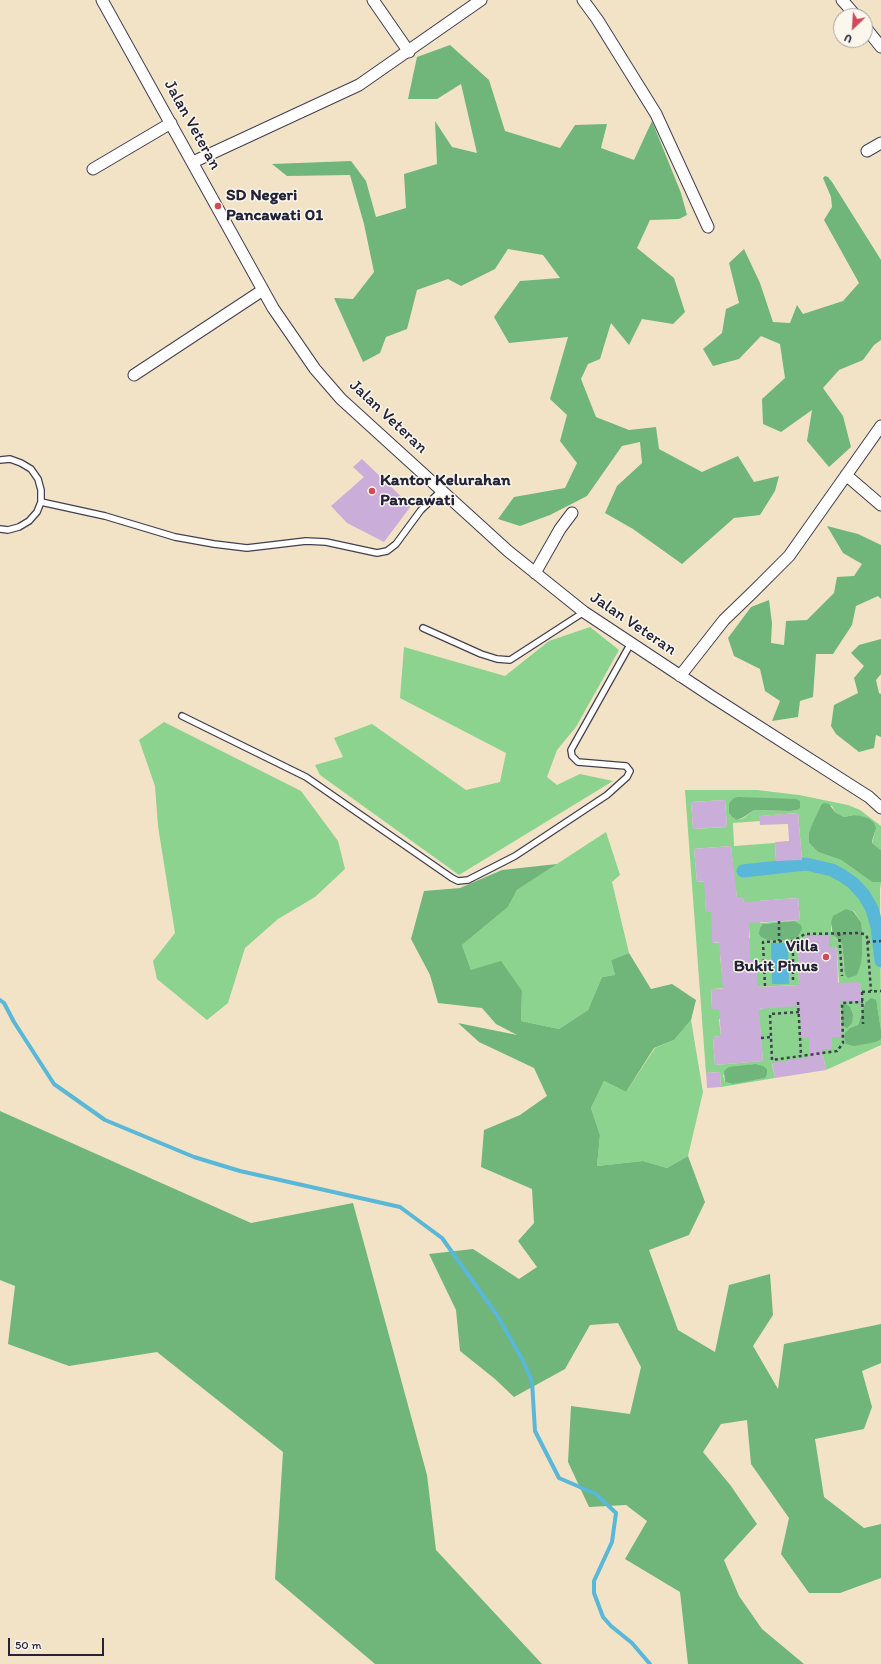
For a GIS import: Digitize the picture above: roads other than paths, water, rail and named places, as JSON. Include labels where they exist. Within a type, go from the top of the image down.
[{"type":"street","name":"Jalan Veteran","points":[[102,0],[273,308],[315,369],[341,399],[508,551],[584,612],[680,676],[868,797],[881,808]]},
{"type":"street","points":[[373,0],[409,52]]},
{"type":"street","points":[[193,162],[360,85],[481,0]]},
{"type":"street","points":[[583,0],[598,19],[656,114],[708,227]]},
{"type":"street","points":[[842,0],[849,8]]},
{"type":"street","points":[[873,37],[881,47]]},
{"type":"street","points":[[93,169],[171,123]]},
{"type":"street","points":[[867,150],[881,143]]},
{"type":"street","points":[[134,375],[264,290]]},
{"type":"street","points":[[680,676],[724,620],[789,556],[881,426]]},
{"type":"street","points":[[846,475],[881,505]]},
{"type":"street","points":[[535,573],[560,529],[572,513]]},
{"type":"lane","points":[[0,460],[10,459],[21,462],[31,469],[38,479],[41,490],[41,502],[29,521],[19,527],[8,530],[0,529]]},
{"type":"lane","points":[[41,502],[112,518],[175,537],[214,544],[247,548],[306,541],[326,542],[377,553],[387,551],[396,544],[421,510],[442,490]]},
{"type":"lane","points":[[422,628],[481,654],[497,659],[510,660],[584,612]]},
{"type":"lane","points":[[182,716],[306,777],[452,878],[458,881],[468,880],[515,856],[607,795],[627,777],[630,771],[626,766],[578,762],[572,756],[571,750],[630,643]]},
{"type":"water","points":[[771,943],[788,943],[789,984],[772,984]]},
{"type":"waterway","points":[[743,871],[806,864],[832,870],[843,876],[853,883],[864,895],[872,909],[877,927],[881,961]]},
{"type":"waterway","points":[[0,1000],[4,1003],[14,1022],[54,1084],[105,1120],[194,1157],[240,1171],[400,1207],[442,1238],[497,1315],[522,1359],[532,1381],[535,1431],[559,1478],[596,1494],[616,1513],[612,1542],[594,1581],[594,1593],[603,1617],[611,1626],[632,1643],[650,1664]]},
{"type":"place","name":"SD Negeri Pancawati 01","points":[[218,206]]},
{"type":"place","name":"Kantor Kelurahan Pancawati","points":[[372,491]]},
{"type":"place","name":"Villa Bukit Pinus","points":[[826,957]]}]
